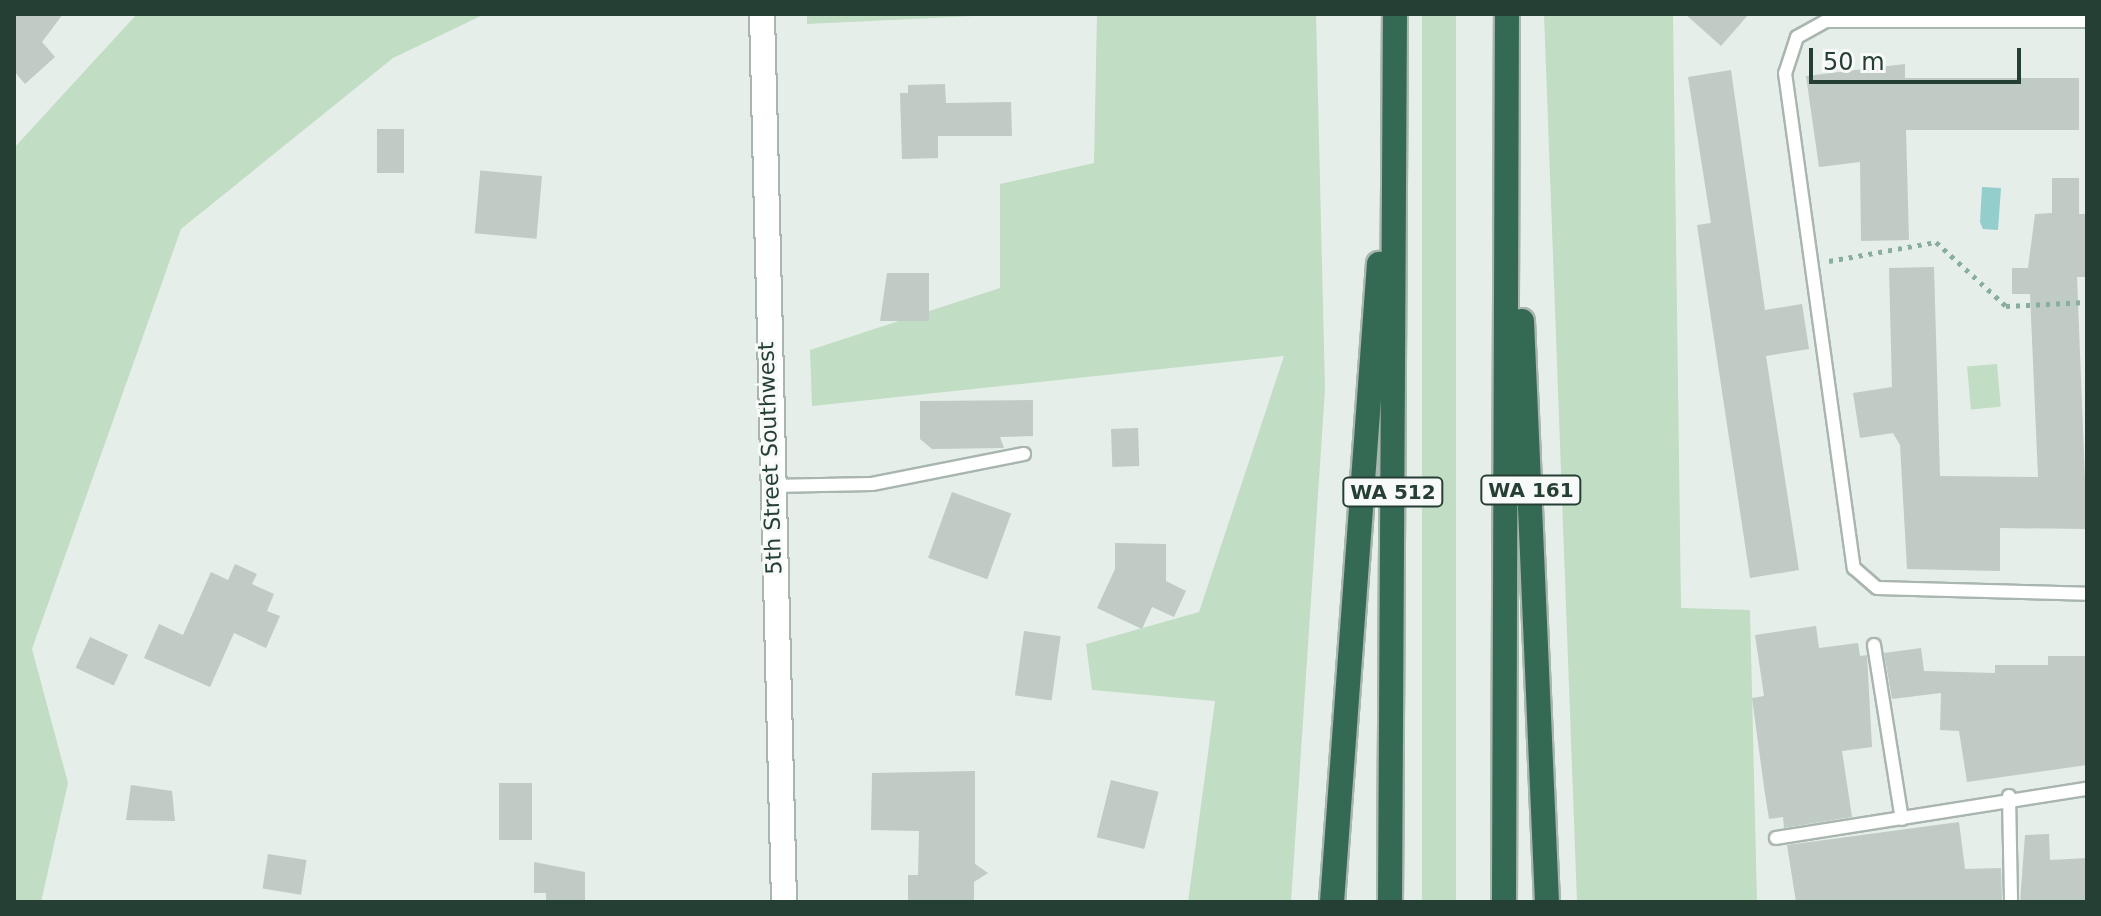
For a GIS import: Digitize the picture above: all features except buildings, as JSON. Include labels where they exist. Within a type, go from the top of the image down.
[{"type":"highway","points":[[1332,902],[1395,83],[1395,14]]},
{"type":"highway","name":"WA 161","points":[[1507,14],[1547,902]]},
{"type":"highway","points":[[1504,902],[1508,78]]},
{"type":"highway","name":"WA 512","points":[[1390,902],[1395,83]]},
{"type":"street","name":"5th Street Southwest","points":[[762,14],[771,486],[784,902]]},
{"type":"lane","points":[[2087,21],[1826,21],[1797,37],[1785,73],[1854,568],[1877,588],[2087,594]]},
{"type":"lane","points":[[771,486],[872,484],[1024,454]]},
{"type":"lane","points":[[1874,645],[1902,819]]},
{"type":"lane","points":[[1776,838],[1902,819],[2009,796],[2087,789]]},
{"type":"lane","points":[[2009,796],[2011,902]]},
{"type":"path","points":[[1811,264],[1936,242],[2006,306],[2087,302]]},
{"type":"green space","points":[[137,14],[485,14],[393,58],[181,229],[32,649],[68,783],[41,902],[14,902],[14,148]]},
{"type":"green space","points":[[807,14],[1016,14],[807,24]]},
{"type":"green space","points":[[1097,14],[1316,14],[1325,389],[1291,902],[1188,902],[1215,701],[1092,690],[1086,644],[1199,612],[1284,356],[812,406],[810,350],[1000,288],[1000,184],[1094,163]]},
{"type":"green space","points":[[1422,14],[1456,14],[1456,902],[1422,902]]},
{"type":"green space","points":[[1544,14],[1673,14],[1681,608],[1750,610],[1757,902],[1577,902]]},
{"type":"green space","points":[[1997,364],[2001,407],[1971,409],[1967,367]]},
{"type":"water","points":[[1982,187],[2001,188],[1998,230],[1983,229],[1980,222]]}]
